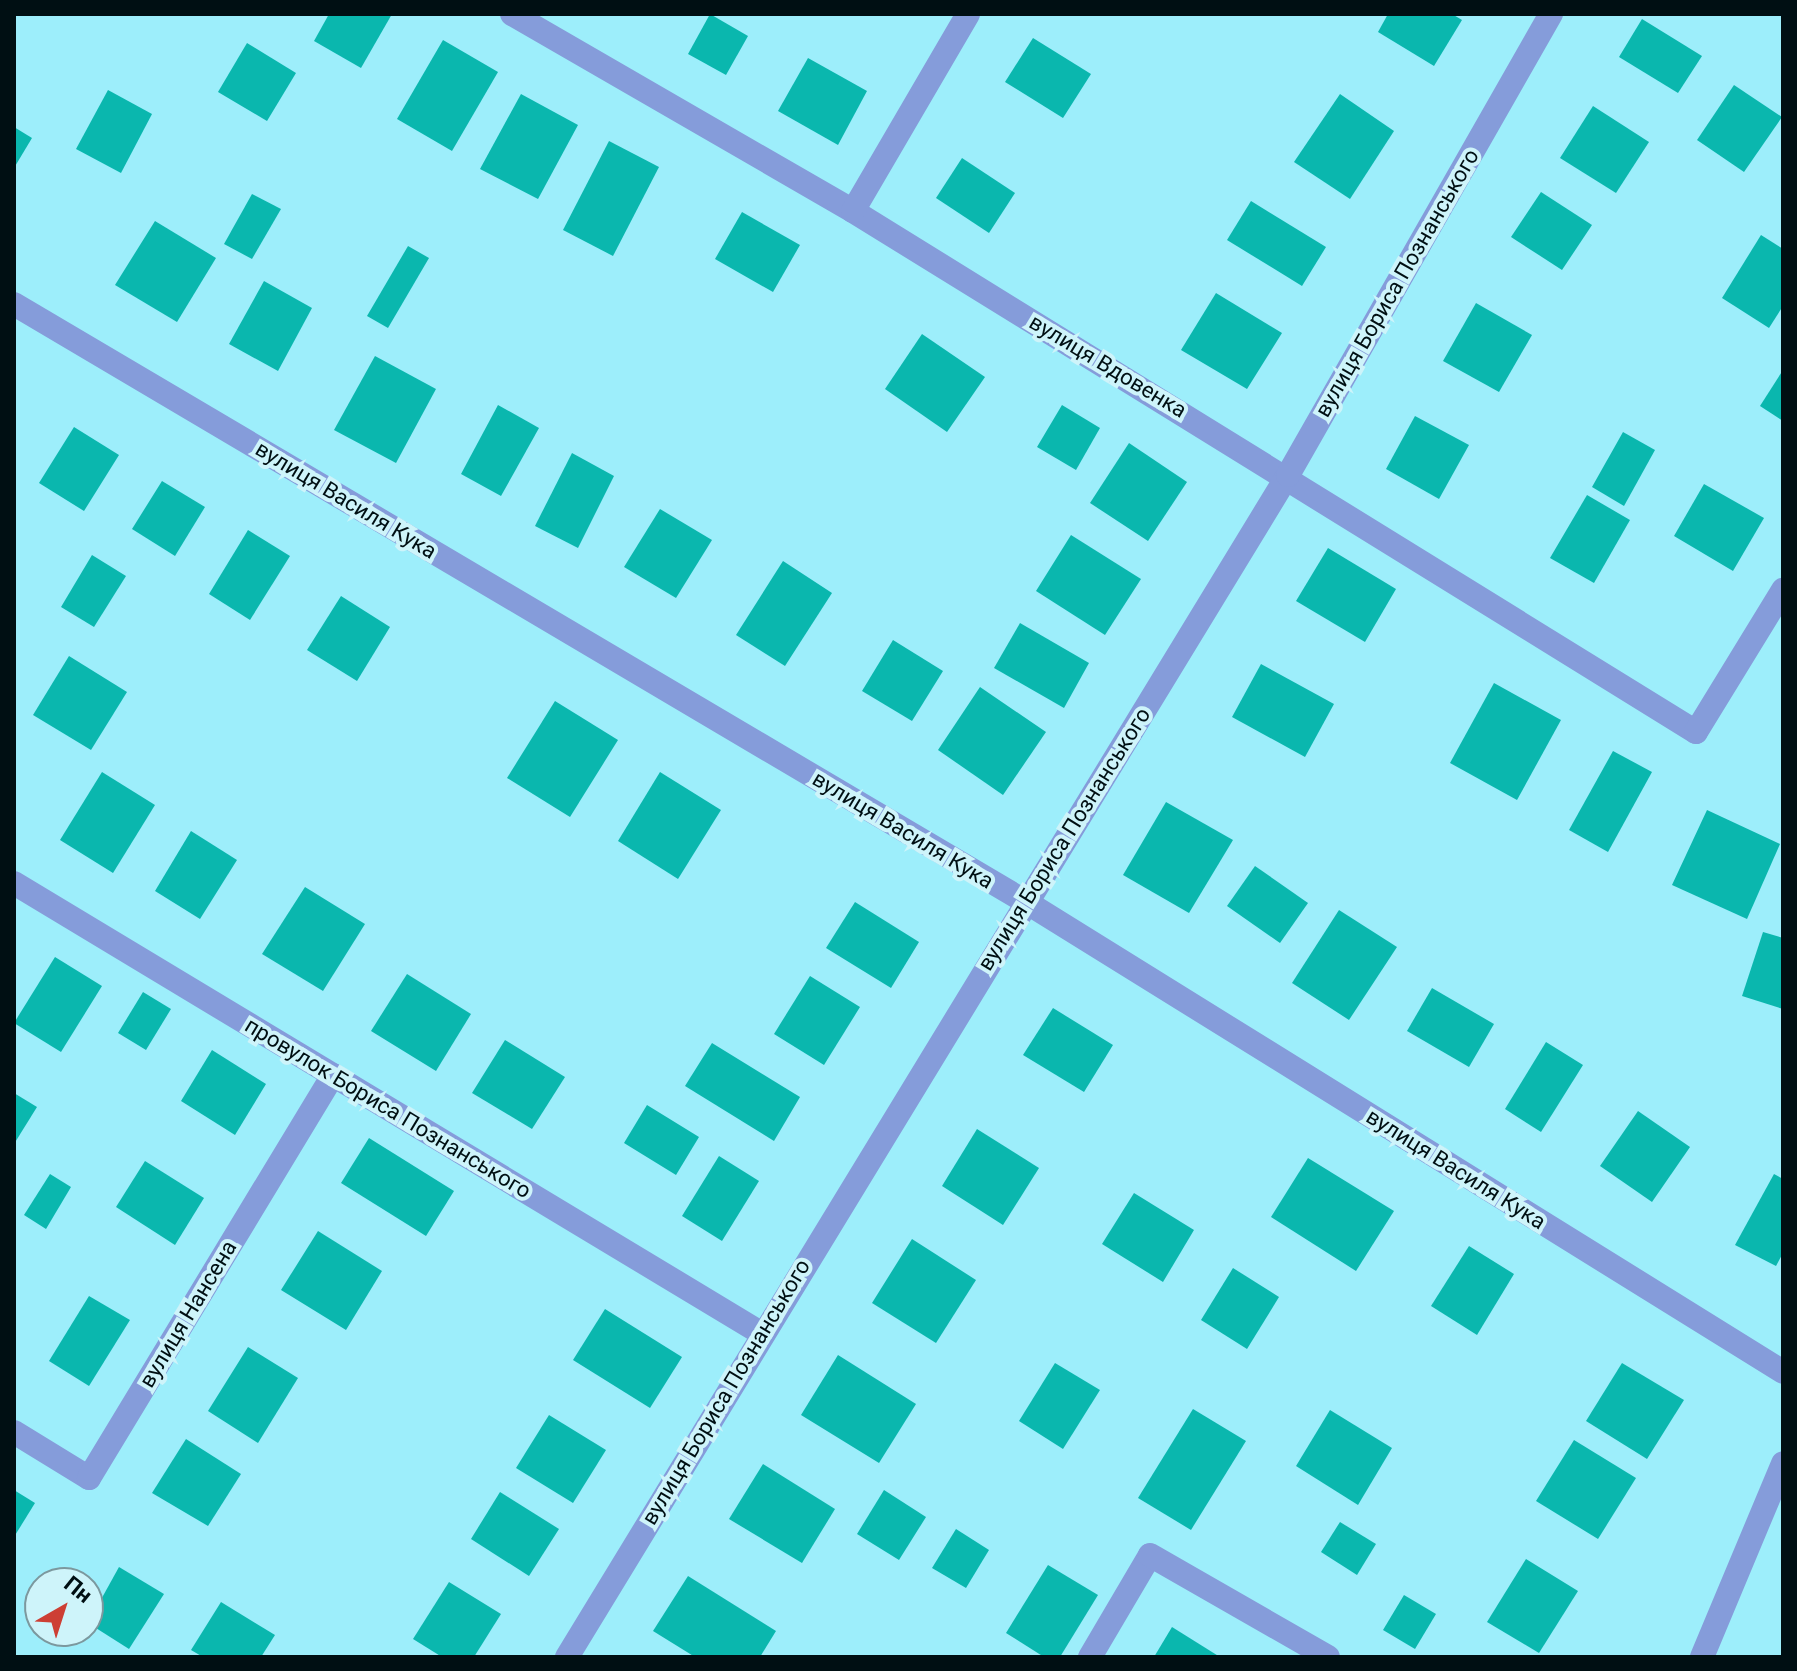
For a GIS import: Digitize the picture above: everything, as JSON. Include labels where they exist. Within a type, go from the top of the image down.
[{"type":"street","name":"вулиця Вдовенка","points":[[512,14],[853,211],[1288,475],[1696,732],[1783,590]]},
{"type":"street","points":[[853,211],[968,14]]},
{"type":"street","name":"вулиця Бориса Познанського","points":[[567,1657],[761,1333],[1288,475],[1551,14]]},
{"type":"street","name":"вулиця Василя Кука","points":[[14,304],[1026,902],[1783,1372]]},
{"type":"street","name":"провулок Бориса Познанського","points":[[14,883],[761,1333]]},
{"type":"street","name":"вулиця Нансена","points":[[14,1432],[89,1478],[333,1075]]},
{"type":"street","points":[[1702,1657],[1783,1463]]},
{"type":"street","points":[[1090,1657],[1150,1555],[1328,1657]]},
{"type":"building","points":[[329,14],[392,14],[361,68],[314,41]]},
{"type":"building","points":[[710,14],[748,36],[726,75],[688,54]]},
{"type":"building","points":[[1388,14],[1452,14],[1462,20],[1434,66],[1378,32]]},
{"type":"building","points":[[1642,19],[1702,56],[1678,93],[1619,57]]},
{"type":"building","points":[[1033,38],[1091,74],[1063,118],[1005,82]]},
{"type":"building","points":[[443,40],[498,72],[452,151],[397,119]]},
{"type":"building","points":[[247,43],[296,73],[267,121],[218,92]]},
{"type":"building","points":[[808,58],[867,91],[838,145],[778,111]]},
{"type":"building","points":[[1734,85],[1782,117],[1744,172],[1697,140]]},
{"type":"building","points":[[108,90],[152,114],[121,173],[76,149]]},
{"type":"building","points":[[521,94],[578,125],[538,199],[480,169]]},
{"type":"building","points":[[1340,94],[1394,131],[1350,199],[1294,162]]},
{"type":"building","points":[[1593,106],[1649,142],[1616,193],[1560,158]]},
{"type":"building","points":[[14,127],[32,138],[14,168]]},
{"type":"building","points":[[609,141],[659,167],[613,256],[563,230]]},
{"type":"building","points":[[962,158],[1015,193],[989,233],[936,198]]},
{"type":"building","points":[[1541,192],[1592,225],[1562,270],[1511,237]]},
{"type":"building","points":[[252,194],[281,209],[252,259],[224,244]]},
{"type":"building","points":[[1251,201],[1326,247],[1302,286],[1227,240]]},
{"type":"building","points":[[742,212],[800,245],[773,292],[715,259]]},
{"type":"building","points":[[155,221],[216,258],[177,322],[115,285]]},
{"type":"building","points":[[1761,235],[1783,249],[1783,306],[1769,328],[1722,298]]},
{"type":"building","points":[[408,246],[429,258],[388,328],[367,316]]},
{"type":"building","points":[[264,281],[312,308],[278,371],[229,344]]},
{"type":"building","points":[[1216,293],[1282,333],[1247,389],[1181,350]]},
{"type":"building","points":[[1476,303],[1532,335],[1499,392],[1443,361]]},
{"type":"building","points":[[922,334],[985,377],[947,432],[885,389]]},
{"type":"building","points":[[375,356],[436,389],[396,463],[334,430]]},
{"type":"building","points":[[1783,370],[1783,421],[1760,406]]},
{"type":"building","points":[[498,405],[539,428],[501,496],[461,474]]},
{"type":"building","points":[[1062,405],[1100,428],[1076,470],[1037,447]]},
{"type":"building","points":[[1415,416],[1469,445],[1439,499],[1386,469]]},
{"type":"building","points":[[74,427],[119,455],[84,511],[39,483]]},
{"type":"building","points":[[1623,432],[1655,450],[1624,506],[1592,487]]},
{"type":"building","points":[[1129,443],[1187,482],[1148,541],[1090,503]]},
{"type":"building","points":[[572,453],[614,476],[578,548],[535,526]]},
{"type":"building","points":[[162,481],[205,507],[175,556],[132,529]]},
{"type":"building","points":[[1704,484],[1764,518],[1733,571],[1674,536]]},
{"type":"building","points":[[1587,495],[1630,520],[1594,583],[1550,558]]},
{"type":"building","points":[[660,509],[712,540],[676,598],[624,567]]},
{"type":"building","points":[[248,530],[290,556],[250,620],[209,594]]},
{"type":"building","points":[[1071,535],[1141,579],[1105,635],[1036,591]]},
{"type":"building","points":[[1328,548],[1396,589],[1365,642],[1296,601]]},
{"type":"building","points":[[92,555],[126,576],[94,627],[61,607]]},
{"type":"building","points":[[783,561],[832,593],[785,666],[736,635]]},
{"type":"building","points":[[341,596],[390,627],[357,681],[307,650]]},
{"type":"building","points":[[1020,623],[1089,663],[1064,708],[994,668]]},
{"type":"building","points":[[893,640],[943,671],[912,721],[862,691]]},
{"type":"building","points":[[69,656],[127,692],[91,750],[33,715]]},
{"type":"building","points":[[1261,664],[1334,704],[1305,757],[1232,717]]},
{"type":"building","points":[[1494,683],[1561,720],[1517,800],[1450,763]]},
{"type":"building","points":[[980,687],[1046,732],[1003,795],[938,750]]},
{"type":"building","points":[[555,701],[618,740],[570,817],[507,778]]},
{"type":"building","points":[[1613,751],[1652,772],[1608,852],[1569,830]]},
{"type":"building","points":[[102,772],[155,805],[113,873],[60,840]]},
{"type":"building","points":[[660,772],[721,810],[678,879],[618,841]]},
{"type":"building","points":[[1166,802],[1233,840],[1189,913],[1123,875]]},
{"type":"building","points":[[1707,810],[1780,844],[1747,919],[1672,885]]},
{"type":"building","points":[[191,831],[237,860],[200,919],[155,891]]},
{"type":"building","points":[[1255,866],[1308,903],[1280,943],[1227,906]]},
{"type":"building","points":[[305,887],[365,924],[323,991],[262,954]]},
{"type":"building","points":[[855,902],[919,942],[891,988],[826,948]]},
{"type":"building","points":[[1339,910],[1397,947],[1349,1020],[1292,983]]},
{"type":"building","points":[[1763,932],[1783,938],[1783,1009],[1742,996]]},
{"type":"building","points":[[55,957],[102,986],[61,1052],[14,1023]]},
{"type":"building","points":[[407,974],[471,1014],[436,1071],[371,1031]]},
{"type":"building","points":[[810,976],[860,1007],[824,1065],[774,1034]]},
{"type":"building","points":[[1432,988],[1494,1024],[1469,1067],[1407,1031]]},
{"type":"building","points":[[143,992],[171,1009],[146,1050],[118,1033]]},
{"type":"building","points":[[1053,1008],[1113,1045],[1084,1092],[1023,1055]]},
{"type":"building","points":[[505,1040],[565,1077],[532,1129],[472,1093]]},
{"type":"building","points":[[1546,1042],[1583,1065],[1541,1132],[1505,1109]]},
{"type":"building","points":[[712,1043],[800,1097],[774,1141],[685,1086]]},
{"type":"building","points":[[212,1050],[266,1084],[235,1135],[181,1101]]},
{"type":"building","points":[[14,1093],[37,1107],[14,1144]]},
{"type":"building","points":[[647,1105],[699,1137],[676,1175],[624,1143]]},
{"type":"building","points":[[1638,1111],[1690,1147],[1652,1202],[1600,1166]]},
{"type":"building","points":[[977,1129],[1039,1168],[1003,1225],[942,1186]]},
{"type":"building","points":[[369,1138],[454,1191],[426,1236],[341,1183]]},
{"type":"building","points":[[719,1156],[759,1181],[722,1241],[682,1216]]},
{"type":"building","points":[[1308,1158],[1394,1211],[1356,1271],[1271,1217]]},
{"type":"building","points":[[145,1161],[204,1198],[175,1245],[116,1207]]},
{"type":"building","points":[[50,1174],[71,1187],[46,1229],[24,1215]]},
{"type":"building","points":[[1774,1174],[1783,1179],[1783,1253],[1776,1266],[1735,1245]]},
{"type":"building","points":[[1134,1193],[1194,1230],[1163,1282],[1102,1244]]},
{"type":"building","points":[[318,1231],[382,1271],[346,1330],[281,1290]]},
{"type":"building","points":[[912,1239],[976,1280],[936,1343],[872,1303]]},
{"type":"building","points":[[1469,1246],[1514,1274],[1477,1335],[1431,1306]]},
{"type":"building","points":[[1233,1268],[1279,1297],[1247,1349],[1201,1320]]},
{"type":"building","points":[[89,1296],[130,1320],[89,1386],[49,1361]]},
{"type":"building","points":[[605,1309],[682,1357],[650,1408],[573,1360]]},
{"type":"building","points":[[248,1347],[298,1378],[258,1443],[208,1411]]},
{"type":"building","points":[[838,1355],[916,1404],[879,1463],[801,1415]]},
{"type":"building","points":[[1055,1363],[1100,1390],[1063,1449],[1019,1421]]},
{"type":"building","points":[[1622,1363],[1684,1400],[1647,1459],[1586,1421]]},
{"type":"building","points":[[1193,1409],[1246,1441],[1191,1530],[1138,1498]]},
{"type":"building","points":[[1330,1410],[1392,1448],[1358,1505],[1296,1466]]},
{"type":"building","points":[[549,1415],[606,1450],[573,1503],[516,1468]]},
{"type":"building","points":[[186,1439],[241,1474],[208,1526],[152,1493]]},
{"type":"building","points":[[1574,1440],[1636,1478],[1598,1539],[1536,1501]]},
{"type":"building","points":[[763,1464],[835,1509],[802,1563],[729,1519]]},
{"type":"building","points":[[14,1490],[35,1503],[14,1537]]},
{"type":"building","points":[[884,1490],[926,1517],[899,1560],[857,1534]]},
{"type":"building","points":[[500,1492],[559,1529],[529,1576],[471,1539]]},
{"type":"building","points":[[1340,1522],[1376,1544],[1357,1575],[1321,1552]]},
{"type":"building","points":[[956,1529],[989,1550],[966,1588],[932,1568]]},
{"type":"building","points":[[1526,1559],[1578,1591],[1539,1653],[1487,1622]]},
{"type":"building","points":[[1048,1565],[1098,1595],[1060,1657],[1044,1657],[1006,1633]]},
{"type":"building","points":[[119,1567],[164,1594],[129,1649],[104,1633],[104,1594]]},
{"type":"building","points":[[688,1576],[776,1631],[760,1657],[695,1657],[653,1631]]},
{"type":"building","points":[[449,1582],[501,1614],[474,1657],[442,1657],[413,1639]]},
{"type":"building","points":[[1404,1595],[1436,1614],[1415,1649],[1383,1630]]},
{"type":"building","points":[[221,1602],[275,1635],[261,1657],[203,1657],[191,1650]]},
{"type":"building","points":[[1172,1627],[1220,1657],[1154,1657]]}]
